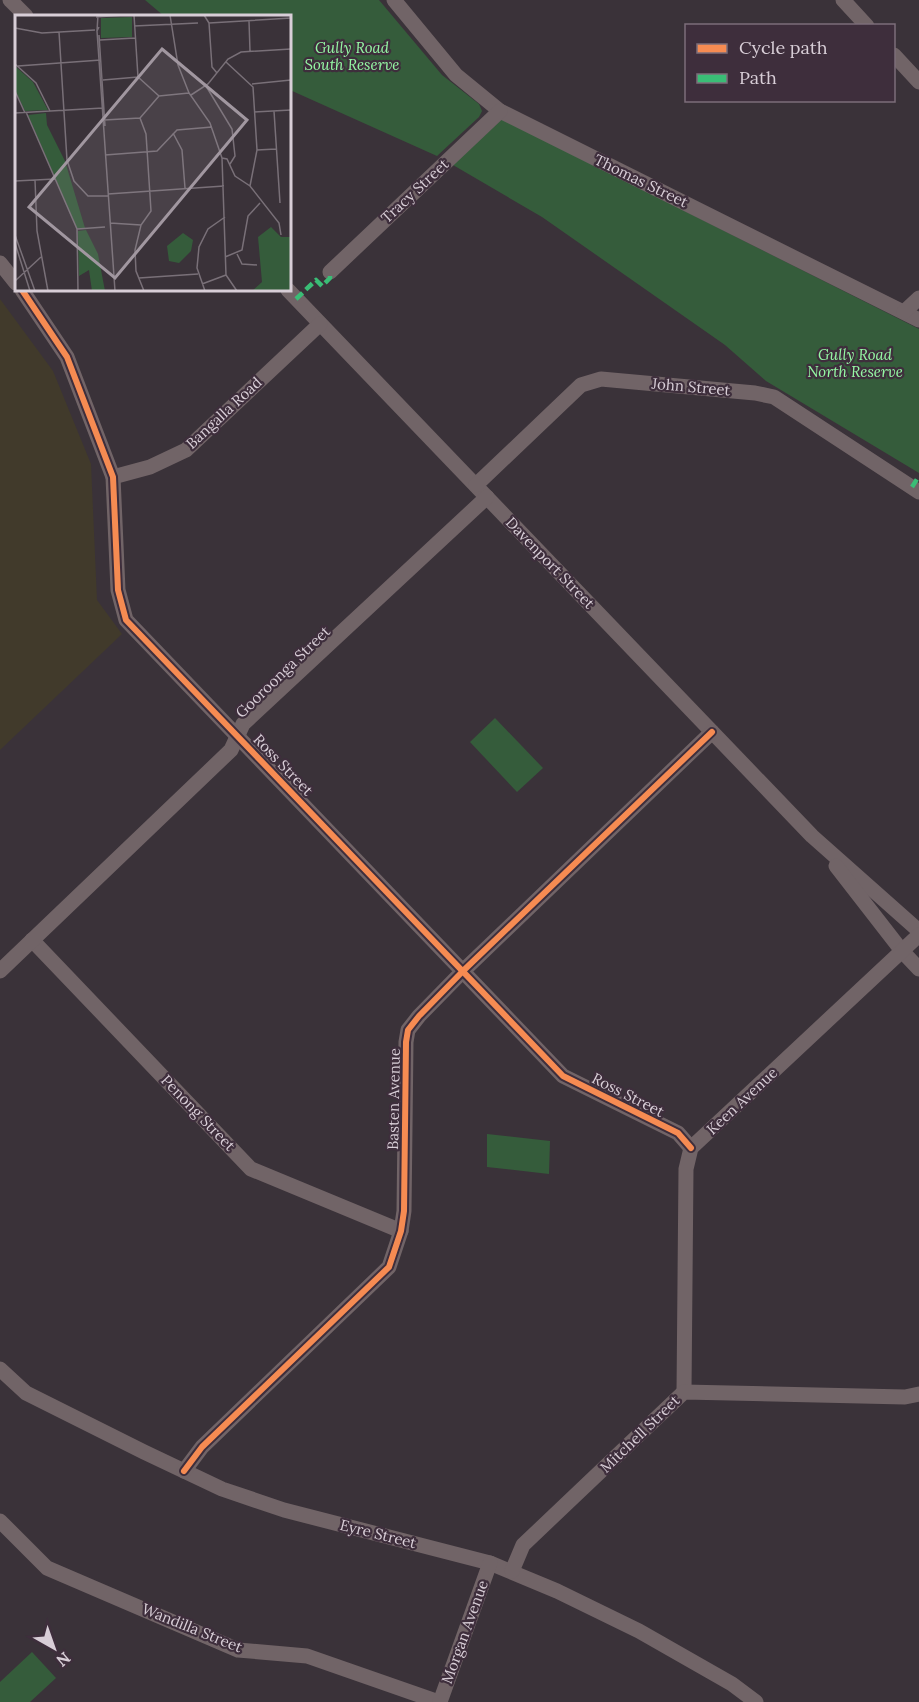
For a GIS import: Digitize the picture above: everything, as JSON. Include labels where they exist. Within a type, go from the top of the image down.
[{"type":"street","points":[[10,0],[25,15]]},
{"type":"street","name":"Thomas Street","points":[[394,0],[456,75],[500,111],[919,320]]},
{"type":"street","points":[[843,0],[865,24]]},
{"type":"street","points":[[895,56],[919,82]]},
{"type":"street","name":"Tracy Street","points":[[330,272],[500,111]]},
{"type":"street","points":[[0,263],[15,282]]},
{"type":"street","name":"Ross Street","points":[[23,291],[67,357],[112,477],[118,590],[126,620],[563,1076],[678,1133],[691,1148]]},
{"type":"street","name":"Davenport Street","points":[[289,291],[812,836]]},
{"type":"street","points":[[904,312],[919,298]]},
{"type":"street","name":"Bangalla Road","points":[[112,477],[150,467],[186,450],[320,324]]},
{"type":"street","name":"John Street","points":[[481,491],[581,385],[601,379],[755,393],[774,397],[919,492]]},
{"type":"street","name":"Gooroonga Street","points":[[0,971],[231,750],[243,724],[481,491]]},
{"type":"street","name":"Basten Avenue","points":[[184,1471],[202,1447],[388,1267],[401,1231],[404,1211],[406,1042],[408,1030],[418,1016],[712,732]]},
{"type":"street","points":[[812,836],[919,933]]},
{"type":"street","points":[[812,836],[902,951],[919,969]]},
{"type":"street","name":"Keen Avenue","points":[[691,1148],[919,933]]},
{"type":"street","name":"Penong Street","points":[[32,940],[251,1169],[401,1231]]},
{"type":"street","points":[[684,1392],[686,1169],[691,1148]]},
{"type":"street","name":"Eyre Street","points":[[0,1369],[26,1393],[222,1489],[284,1510],[490,1563],[512,1571],[639,1631],[732,1684],[756,1702]]},
{"type":"street","name":"Mitchell Street","points":[[512,1571],[524,1545],[684,1392],[905,1397],[919,1394]]},
{"type":"street","name":"Wandilla Street","points":[[0,1521],[47,1568],[238,1650],[307,1656],[440,1702]]},
{"type":"street","name":"Morgan Avenue","points":[[440,1702],[490,1563]]},
{"type":"shaded area","points":[[0,299],[53,371],[91,464],[97,600],[122,634],[0,750]]},
{"type":"green space","name":"Gully Road South Reserve","points":[[145,0],[379,0],[442,75],[479,104],[482,111],[479,117],[437,156],[291,90],[291,15],[163,15]]},
{"type":"green space","name":"Gully Road North Reserve","points":[[502,119],[919,329],[919,473],[766,381],[725,345],[542,217],[453,165]]},
{"type":"green space","points":[[495,718],[543,768],[517,792],[470,742]]},
{"type":"green space","points":[[487,1134],[550,1141],[549,1174],[487,1167]]},
{"type":"green space","points":[[32,1652],[56,1678],[30,1702],[0,1702],[0,1682]]},
{"type":"marked path","points":[[296,299],[316,280],[322,286],[330,278],[330,272]]},
{"type":"marked path","points":[[912,487],[919,476]]},
{"type":"cycle path","points":[[23,291],[67,357],[113,477],[118,590],[126,620],[563,1076],[678,1133],[691,1148]]},
{"type":"cycle path","points":[[184,1471],[202,1447],[389,1267],[401,1231],[404,1211],[408,1030],[463,971],[712,732]]}]
